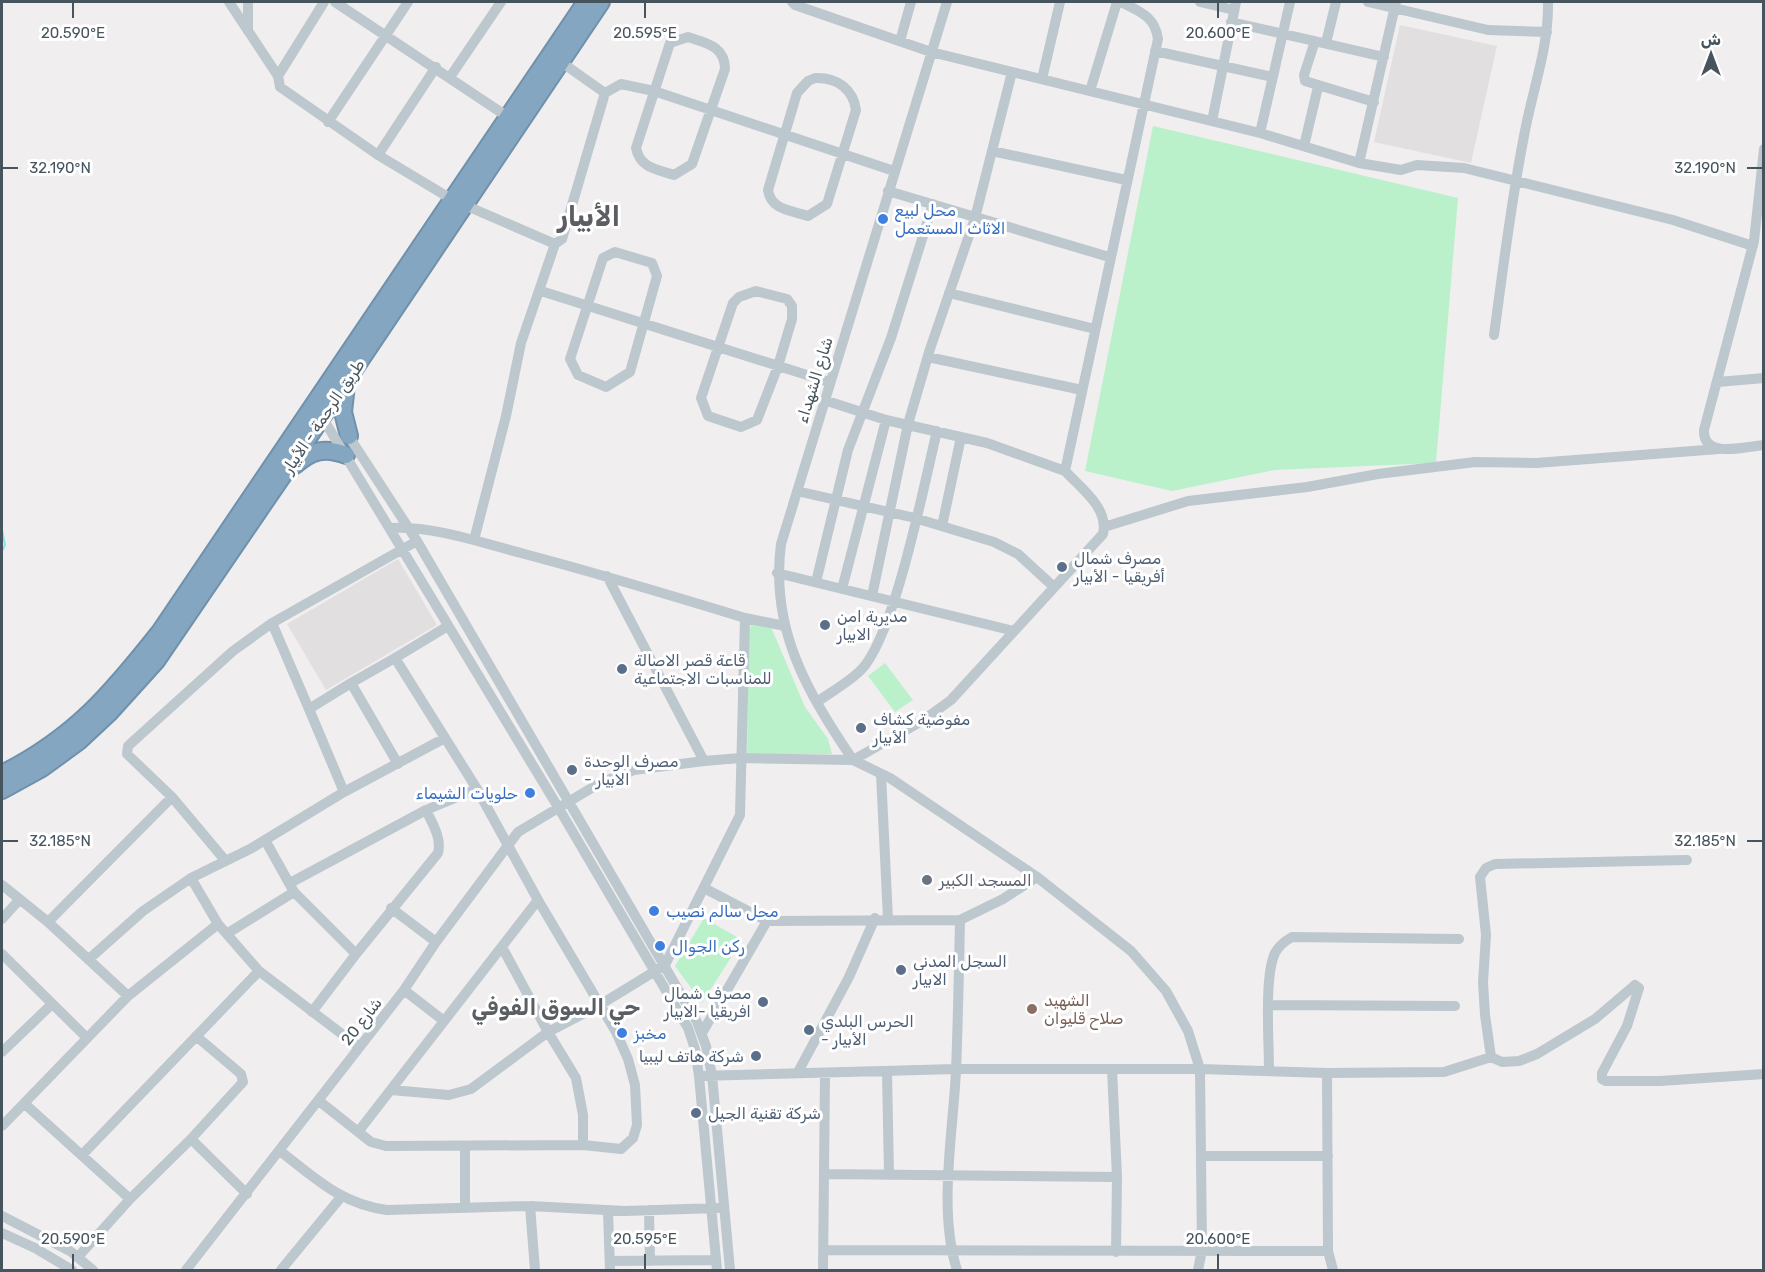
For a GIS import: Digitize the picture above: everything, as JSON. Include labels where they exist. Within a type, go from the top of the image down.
[{"type":"highway","name":"طريق الرجمة - الأبيار","points":[[2,790],[63,754],[128,694],[156,661],[283,475],[322,404],[350,376],[459,203],[508,117],[586,2]]},
{"type":"highway","name":"طريق الرجمة - الأبيار","points":[[2,774],[40,753],[82,722],[123,678],[160,632],[322,404],[459,203],[561,62],[601,2]]},
{"type":"highway","points":[[349,436],[342,412],[343,399],[350,376]]},
{"type":"highway","points":[[283,475],[312,452],[327,449],[346,455]]},
{"type":"street","points":[[229,2],[278,76],[280,87],[378,155],[459,203],[555,244]]},
{"type":"street","points":[[248,2],[248,32]]},
{"type":"street","points":[[278,76],[324,2]]},
{"type":"street","points":[[335,2],[387,34],[508,117]]},
{"type":"street","points":[[328,122],[408,2]]},
{"type":"street","points":[[450,77],[501,2]]},
{"type":"street","points":[[900,41],[911,2]]},
{"type":"street","name":"شارع الشهداء","points":[[854,760],[817,702],[790,650],[778,600],[777,573],[780,544],[947,2]]},
{"type":"street","points":[[1042,79],[1060,2]]},
{"type":"street","points":[[1065,471],[1109,257],[1155,51],[1156,28],[1149,17],[1119,2],[1090,91]]},
{"type":"street","points":[[1200,2],[1234,6],[1212,121]]},
{"type":"street","points":[[1260,133],[1290,2]]},
{"type":"street","points":[[1336,2],[1304,75],[1305,81],[1318,87],[1374,102]]},
{"type":"street","points":[[1368,2],[1396,5],[1488,30],[1547,32]]},
{"type":"street","points":[[1494,335],[1516,182],[1547,32],[1548,2]]},
{"type":"street","points":[[791,3],[931,52],[1260,133],[1359,164],[1401,170],[1417,165],[1455,167],[1673,220],[1753,246]]},
{"type":"street","points":[[1359,164],[1396,5]]},
{"type":"street","points":[[1231,22],[1384,57]]},
{"type":"street","points":[[688,37],[715,46],[725,61],[712,111],[692,164],[674,176],[643,165],[638,158],[636,148],[654,92],[670,43],[688,37]]},
{"type":"street","points":[[1155,51],[1273,77]]},
{"type":"street","points":[[561,62],[605,93]]},
{"type":"street","points":[[378,155],[436,68]]},
{"type":"street","points":[[872,596],[908,424],[975,218],[1012,72]]},
{"type":"street","points":[[823,78],[846,86],[855,100],[856,110],[827,204],[818,212],[808,216],[775,206],[769,199],[768,190],[784,135],[797,93],[808,81],[823,78]]},
{"type":"street","points":[[474,540],[506,416],[521,343],[541,291],[555,244],[562,239],[605,93],[621,84],[654,92],[894,171]]},
{"type":"street","points":[[1304,146],[1318,87]]},
{"type":"street","points":[[1719,449],[1708,446],[1704,440],[1704,430],[1753,246],[1761,201],[1764,149]]},
{"type":"street","points":[[992,151],[1126,180]]},
{"type":"street","points":[[888,191],[1109,257]]},
{"type":"street","points":[[816,582],[835,500],[861,413],[891,338],[933,204]]},
{"type":"street","points":[[615,252],[652,263],[657,276],[646,324],[630,372],[614,384],[599,386],[578,375],[570,359],[589,306],[603,258],[608,254],[615,252]]},
{"type":"street","points":[[541,291],[829,382]]},
{"type":"street","points":[[756,291],[787,299],[793,312],[778,366],[757,420],[741,427],[708,416],[703,408],[702,398],[719,347],[734,303],[739,297],[756,291]]},
{"type":"street","points":[[949,293],[1095,329]]},
{"type":"street","points":[[928,357],[1082,390]]},
{"type":"street","points":[[1718,382],[1764,378]]},
{"type":"street","points":[[824,400],[886,420],[960,437],[1065,471],[1097,506],[1104,527],[1103,534],[951,700],[922,721],[854,760]]},
{"type":"street","points":[[322,404],[349,436],[417,541],[568,801],[660,968],[695,1049],[717,1265],[650,1261],[610,1266],[608,1211]]},
{"type":"street","points":[[322,404],[346,455],[448,626],[558,807],[702,1033],[712,1076],[726,1207],[730,1270]]},
{"type":"street","points":[[842,589],[886,420]]},
{"type":"street","points":[[817,702],[862,669],[879,642],[893,602],[937,431]]},
{"type":"street","points":[[942,526],[960,437]]},
{"type":"street","points":[[1104,527],[1188,501],[1307,487],[1410,470],[1475,462],[1536,464],[1764,445]]},
{"type":"street","points":[[797,491],[915,518],[994,542],[1018,554],[1054,587]]},
{"type":"street","points":[[391,528],[408,527],[474,540],[607,576],[745,618],[785,626]]},
{"type":"street","points":[[224,859],[172,797],[127,754],[128,746],[233,651],[272,623],[417,541]]},
{"type":"street","points":[[777,573],[1014,631]]},
{"type":"street","points":[[607,576],[704,761]]},
{"type":"street","points":[[391,1090],[449,1095],[471,1089],[548,1032],[598,1006],[660,968],[704,888],[740,815],[745,618]]},
{"type":"street","points":[[272,623],[344,792]]},
{"type":"street","points":[[309,709],[448,626]]},
{"type":"street","points":[[319,1101],[358,1132],[379,1145],[465,1147],[582,1144],[621,1149],[633,1138],[637,1125],[635,1085],[628,1059],[616,1032],[598,1006],[477,789],[395,658]]},
{"type":"street","points":[[351,683],[399,764]]},
{"type":"street","points":[[89,959],[143,911],[191,878],[224,859],[265,840],[344,792],[445,738]]},
{"type":"street","name":"شارع 20","points":[[186,1270],[404,990],[508,843],[528,824],[600,783],[634,770],[740,758],[854,760]]},
{"type":"street","points":[[854,760],[881,774],[1037,877],[1131,951],[1149,970],[1177,1008],[1188,1030],[1200,1069],[1202,1250],[1198,1270]]},
{"type":"street","points":[[881,774],[888,919]]},
{"type":"street","points":[[228,933],[292,887],[426,810],[477,789]]},
{"type":"street","points":[[48,922],[172,797]]},
{"type":"street","points":[[312,1012],[391,908],[438,853],[440,846],[437,834],[426,810]]},
{"type":"street","points":[[265,840],[292,887],[356,954]]},
{"type":"street","points":[[1491,1058],[1483,982],[1486,935],[1480,877],[1486,868],[1495,864],[1687,860]]},
{"type":"street","points":[[704,888],[767,921],[875,918],[960,920],[1003,900],[1037,877]]},
{"type":"street","points":[[191,878],[218,924],[259,971],[359,1047]]},
{"type":"street","points":[[2,885],[48,922],[128,996]]},
{"type":"street","points":[[2,919],[19,900]]},
{"type":"street","points":[[358,1132],[538,900]]},
{"type":"street","points":[[391,908],[436,942]]},
{"type":"street","points":[[798,1072],[849,977],[875,918]]},
{"type":"street","points":[[957,1270],[951,1251],[949,1176],[956,1069],[960,920]]},
{"type":"street","points":[[702,1033],[767,921]]},
{"type":"street","points":[[2,1126],[26,1104],[128,996],[218,924]]},
{"type":"street","points":[[1269,1070],[1270,969],[1275,953],[1284,941],[1292,938],[1460,939]]},
{"type":"street","points":[[502,947],[576,1078],[583,1115],[582,1144]]},
{"type":"street","points":[[2,954],[87,1038]]},
{"type":"street","points":[[82,1155],[259,971]]},
{"type":"street","points":[[699,1076],[798,1072],[825,1075],[956,1069],[1444,1072],[1491,1058],[1502,1062],[1518,1061],[1537,1054],[1595,1019],[1638,985],[1638,992],[1627,1026],[1602,1073],[1602,1079],[1606,1081],[1660,1081],[1764,1074]]},
{"type":"street","points":[[404,990],[444,1021]]},
{"type":"street","points":[[2,1052],[52,1004]]},
{"type":"street","points":[[1270,1005],[1455,1006]]},
{"type":"street","points":[[78,1257],[130,1199],[191,1139],[243,1082],[244,1077],[196,1036]]},
{"type":"street","points":[[1112,1069],[1117,1177],[1116,1252]]},
{"type":"street","points":[[887,1072],[889,1175]]},
{"type":"street","points":[[1327,1073],[1328,1251],[1333,1270]]},
{"type":"street","points":[[823,1270],[825,1075]]},
{"type":"street","points":[[26,1104],[130,1199]]},
{"type":"street","points":[[191,1139],[247,1194]]},
{"type":"street","points":[[465,1147],[465,1208]]},
{"type":"street","points":[[280,1151],[340,1197],[364,1207],[387,1210],[530,1206],[608,1211],[726,1207]]},
{"type":"street","points":[[1202,1156],[1328,1156]]},
{"type":"street","points":[[824,1174],[1117,1177]]},
{"type":"street","points":[[281,1270],[340,1197]]},
{"type":"street","points":[[530,1206],[535,1270]]},
{"type":"street","points":[[649,1210],[650,1261]]},
{"type":"street","points":[[2,1216],[78,1257],[93,1270]]},
{"type":"street","points":[[2,1233],[35,1248],[72,1270]]},
{"type":"street","points":[[823,1250],[1328,1251]]},
{"type":"shaded area","points":[[1400,25],[1497,46],[1471,163],[1374,142]]},
{"type":"shaded area","points":[[398,559],[437,625],[326,690],[287,624]]},
{"type":"green space","points":[[1153,126],[1458,198],[1436,463],[1275,470],[1172,491],[1085,471]]},
{"type":"green space","points":[[752,624],[771,627],[805,707],[828,739],[832,754],[747,754],[749,630]]},
{"type":"green space","points":[[885,663],[913,700],[895,712],[868,676]]},
{"type":"green space","points":[[704,918],[742,940],[702,1003],[675,966]]},
{"type":"waterway","points":[[2,530],[5,545],[2,551]]},
{"type":"place","name":"محل لبيع الاثاث المستعمل","points":[[883,219]]},
{"type":"place","name":"مصرف شمال أفريقيا - الأبيار","points":[[1062,567]]},
{"type":"place","name":"مديرية امن الابيار","points":[[825,625]]},
{"type":"place","name":"قاعة قصر الاصالة للمناسبات الاجتماعية","points":[[622,669]]},
{"type":"place","name":"مفوضية كشاف الأبيار","points":[[861,728]]},
{"type":"place","name":"مصرف الوحدة - الابيار","points":[[572,770]]},
{"type":"place","name":"حلويات الشيماء","points":[[530,793]]},
{"type":"place","name":"المسجد الكبير","points":[[927,880]]},
{"type":"place","name":"محل سالم نصيب","points":[[654,911]]},
{"type":"place","name":"ركن الجوال","points":[[660,946]]},
{"type":"place","name":"السجل المدني الابيار","points":[[901,970]]},
{"type":"place","name":"مصرف شمال افريقيا -الابيار","points":[[763,1002]]},
{"type":"place","name":"الشهيد صلاح قليوان","points":[[1032,1009]]},
{"type":"place","name":"الحرس البلدي - الأبيار","points":[[809,1030]]},
{"type":"place","name":"مخبز","points":[[622,1033]]},
{"type":"place","name":"شركة هاتف ليبيا","points":[[756,1056]]},
{"type":"place","name":"شركة تقنية الجيل","points":[[696,1113]]},
{"type":"district","name":"الأبيار","points":[[589,216]]},
{"type":"district","name":"حي السوق الفوفي","points":[[556,1007]]}]
